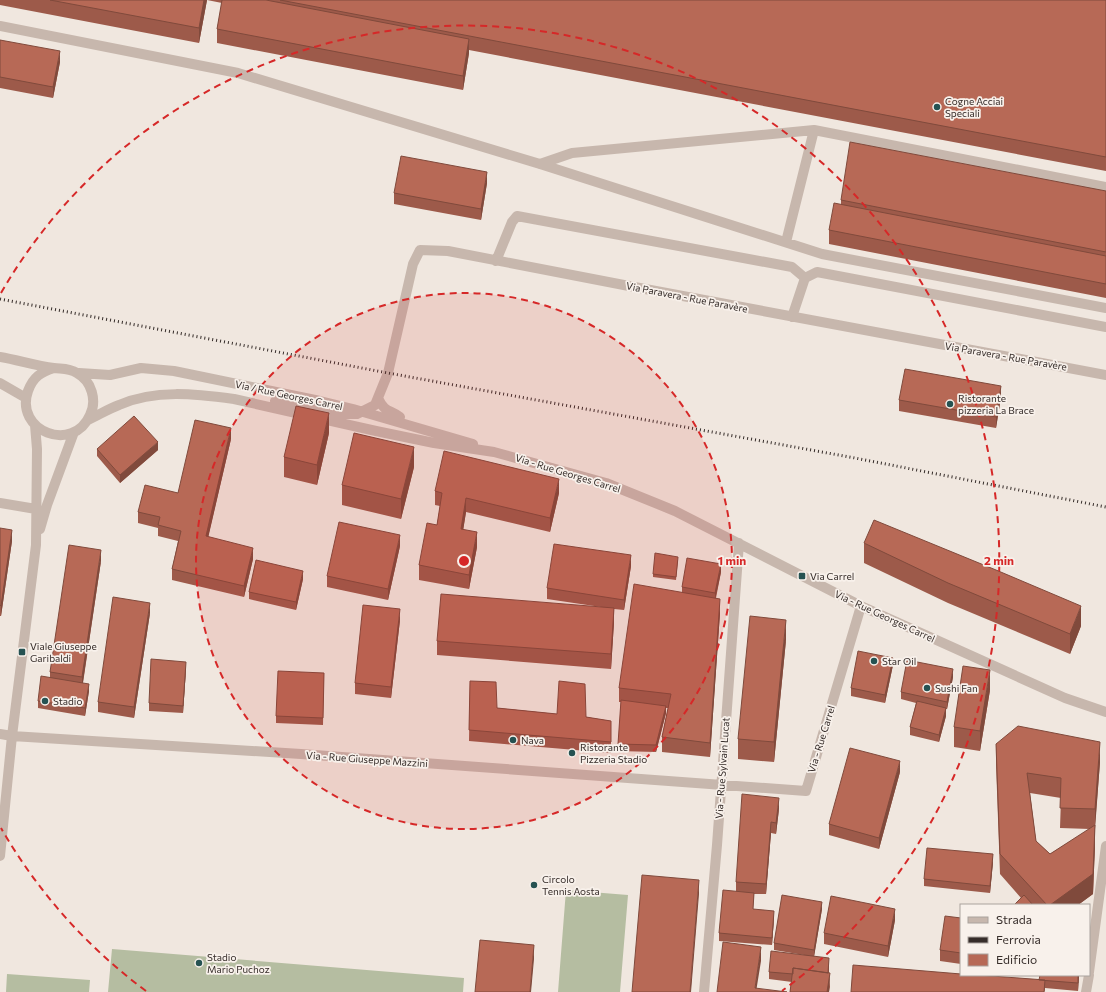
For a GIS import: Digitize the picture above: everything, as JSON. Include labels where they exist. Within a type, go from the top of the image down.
[{"type":"street","points":[[0,26],[238,73],[540,164],[822,254],[1106,308]]},
{"type":"street","points":[[540,164],[572,154],[814,130],[1106,188]]},
{"type":"street","points":[[786,242],[814,130]]},
{"type":"street","points":[[496,261],[512,222],[517,216],[792,266],[805,278]]},
{"type":"street","name":"Via Paravera - Rue Paravère","points":[[378,398],[388,373],[413,264],[420,250],[448,251],[1106,375]]},
{"type":"street","points":[[792,317],[805,278],[817,272],[1106,327]]},
{"type":"street","points":[[0,357],[54,368],[67,368],[79,374],[89,384],[93,396],[92,411],[88,420],[83,427],[64,436],[47,434],[35,425],[26,410],[26,398],[31,382],[45,370],[54,368]]},
{"type":"street","name":"Via / Rue Georges Carrel","points":[[79,374],[110,375],[141,368],[174,371],[320,401],[361,411],[464,440],[494,452]]},
{"type":"street","points":[[0,383],[26,398]]},
{"type":"street","points":[[175,394],[186,389],[210,389],[342,414],[357,414],[375,405],[378,398]]},
{"type":"street","name":"Via - Rue Georges Carrel","points":[[88,420],[119,405],[156,395],[204,395],[234,399],[434,443],[494,452],[606,483],[675,511],[861,606],[1065,698],[1106,712]]},
{"type":"street","points":[[378,398],[382,407],[388,412],[396,415],[412,426]]},
{"type":"street","points":[[0,856],[12,736],[36,545],[38,449],[35,425]]},
{"type":"street","points":[[36,545],[46,506],[74,432]]},
{"type":"street","points":[[0,503],[36,509]]},
{"type":"street","name":"Via - Rue Sylvain Lucat","points":[[704,992],[739,543]]},
{"type":"street","name":"Via - Rue Carrel","points":[[721,785],[806,791],[861,606]]},
{"type":"street","name":"Via - Rue Giuseppe Mazzini","points":[[0,734],[12,736],[301,754],[721,785]]},
{"type":"street","points":[[1090,966],[1106,846]]},
{"type":"street","points":[[1086,992],[1089,976]]},
{"type":"green space","points":[[566,890],[628,895],[620,992],[558,992]]},
{"type":"green space","name":"Stadio Mario Puchoz","points":[[112,949],[464,978],[463,992],[108,992]]},
{"type":"green space","points":[[7,974],[90,980],[89,992],[6,992]]},
{"type":"building","points":[[50,0],[204,0],[199,28]]},
{"type":"building","points":[[222,0],[266,0],[469,39],[463,76],[217,29]]},
{"type":"building","name":"Cogne Acciai Speciali","points":[[280,0],[1106,0],[1106,157]]},
{"type":"building","points":[[0,40],[60,51],[53,87],[0,77]]},
{"type":"building","points":[[850,142],[1106,191],[1106,252],[841,200]]},
{"type":"building","points":[[401,156],[487,172],[481,209],[394,193]]},
{"type":"building","points":[[834,203],[1106,256],[1106,284],[829,230]]},
{"type":"building","name":"Ristorante pizzeria La Brace","points":[[905,369],[1001,386],[996,417],[899,400]]},
{"type":"building","points":[[296,406],[329,413],[317,465],[284,457]]},
{"type":"building","points":[[134,416],[158,442],[120,475],[97,449]]},
{"type":"building","points":[[195,420],[231,428],[206,536],[253,548],[244,586],[172,569],[181,531],[158,525],[160,517],[138,512],[145,485],[178,493]]},
{"type":"building","points":[[354,433],[414,447],[401,499],[342,485]]},
{"type":"building","points":[[444,451],[559,479],[550,518],[466,498],[461,529],[477,532],[469,575],[419,565],[427,523],[437,525],[442,493],[435,491]]},
{"type":"building","points":[[874,520],[1081,606],[1070,634],[948,583],[864,543]]},
{"type":"building","points":[[339,522],[400,535],[388,589],[327,576]]},
{"type":"building","points":[[0,528],[12,530],[1,606],[0,605]]},
{"type":"building","points":[[554,544],[631,555],[624,600],[547,588]]},
{"type":"building","points":[[69,545],[101,550],[82,677],[50,672]]},
{"type":"building","points":[[655,553],[678,557],[676,577],[653,574]]},
{"type":"building","points":[[687,558],[721,564],[715,593],[682,587]]},
{"type":"building","points":[[256,560],[303,571],[296,602],[249,592]]},
{"type":"building","points":[[634,584],[720,599],[710,743],[662,737],[671,694],[619,688]]},
{"type":"building","points":[[441,594],[614,608],[611,654],[437,641]]},
{"type":"building","points":[[113,597],[150,603],[134,707],[98,702]]},
{"type":"building","points":[[363,605],[400,609],[391,687],[355,683]]},
{"type":"building","points":[[750,616],[786,620],[774,742],[738,739]]},
{"type":"building","points":[[858,651],[893,658],[885,695],[851,688]]},
{"type":"building","points":[[151,659],[186,662],[183,706],[149,703]]},
{"type":"building","points":[[907,660],[953,669],[947,702],[901,692]]},
{"type":"building","points":[[963,666],[990,670],[980,731],[954,727]]},
{"type":"building","points":[[278,671],[324,673],[323,718],[276,716]]},
{"type":"building","points":[[41,676],[89,684],[85,708],[38,701]]},
{"type":"building","points":[[470,681],[496,682],[497,708],[557,714],[559,681],[585,684],[586,717],[611,721],[611,742],[469,730]]},
{"type":"building","points":[[621,700],[666,706],[656,745],[618,744]]},
{"type":"building","points":[[917,701],[946,708],[939,735],[910,727]]},
{"type":"building","points":[[1018,726],[1100,742],[1095,809],[1060,808],[1061,778],[1027,773],[1036,841],[1050,854],[1095,825],[1093,874],[1051,904],[1046,904],[1000,854],[996,744]]},
{"type":"building","points":[[850,748],[900,761],[879,838],[829,824]]},
{"type":"building","points":[[742,794],[779,798],[776,823],[771,822],[766,884],[736,882]]},
{"type":"building","points":[[927,848],[993,854],[990,886],[924,879]]},
{"type":"building","points":[[642,875],[699,880],[690,992],[632,992]]},
{"type":"building","points":[[723,890],[754,893],[753,909],[774,911],[772,938],[719,933]]},
{"type":"building","points":[[782,895],[822,902],[814,950],[774,943]]},
{"type":"building","points":[[1024,895],[1032,904],[1015,904]]},
{"type":"building","points":[[831,896],[895,909],[888,946],[824,933]]},
{"type":"building","points":[[945,916],[960,918],[960,953],[940,950]]},
{"type":"building","points":[[480,940],[534,945],[530,992],[475,992]]},
{"type":"building","points":[[723,942],[761,947],[755,988],[787,992],[717,992]]},
{"type":"building","points":[[771,951],[829,958],[828,973],[793,968],[793,974],[769,972]]},
{"type":"building","points":[[853,965],[960,974],[960,976],[991,976],[1045,980],[1044,992],[851,992]]},
{"type":"building","points":[[793,968],[830,973],[827,992],[790,992]]},
{"type":"building","points":[[1040,976],[1078,976],[1078,983],[1039,980]]},
{"type":"railway","points":[[0,299],[388,373],[855,458],[1106,507]]},
{"type":"place","name":"Cogne Acciai Speciali","points":[[937,107]]},
{"type":"place","name":"Ristorante pizzeria La Brace","points":[[950,404]]},
{"type":"place","name":"Via Carrel","points":[[802,576]]},
{"type":"place","name":"Viale Giuseppe Garibaldi","points":[[22,652]]},
{"type":"place","name":"Star Oil","points":[[874,661]]},
{"type":"place","name":"Sushi Fan","points":[[927,688]]},
{"type":"place","name":"Stadio","points":[[45,701]]},
{"type":"place","name":"Nava","points":[[513,740]]},
{"type":"place","name":"Ristorante Pizzeria Stadio","points":[[572,753]]},
{"type":"place","name":"Circolo Tennis Aosta","points":[[534,885]]},
{"type":"place","name":"Stadio Mario Puchoz","points":[[199,963]]}]
